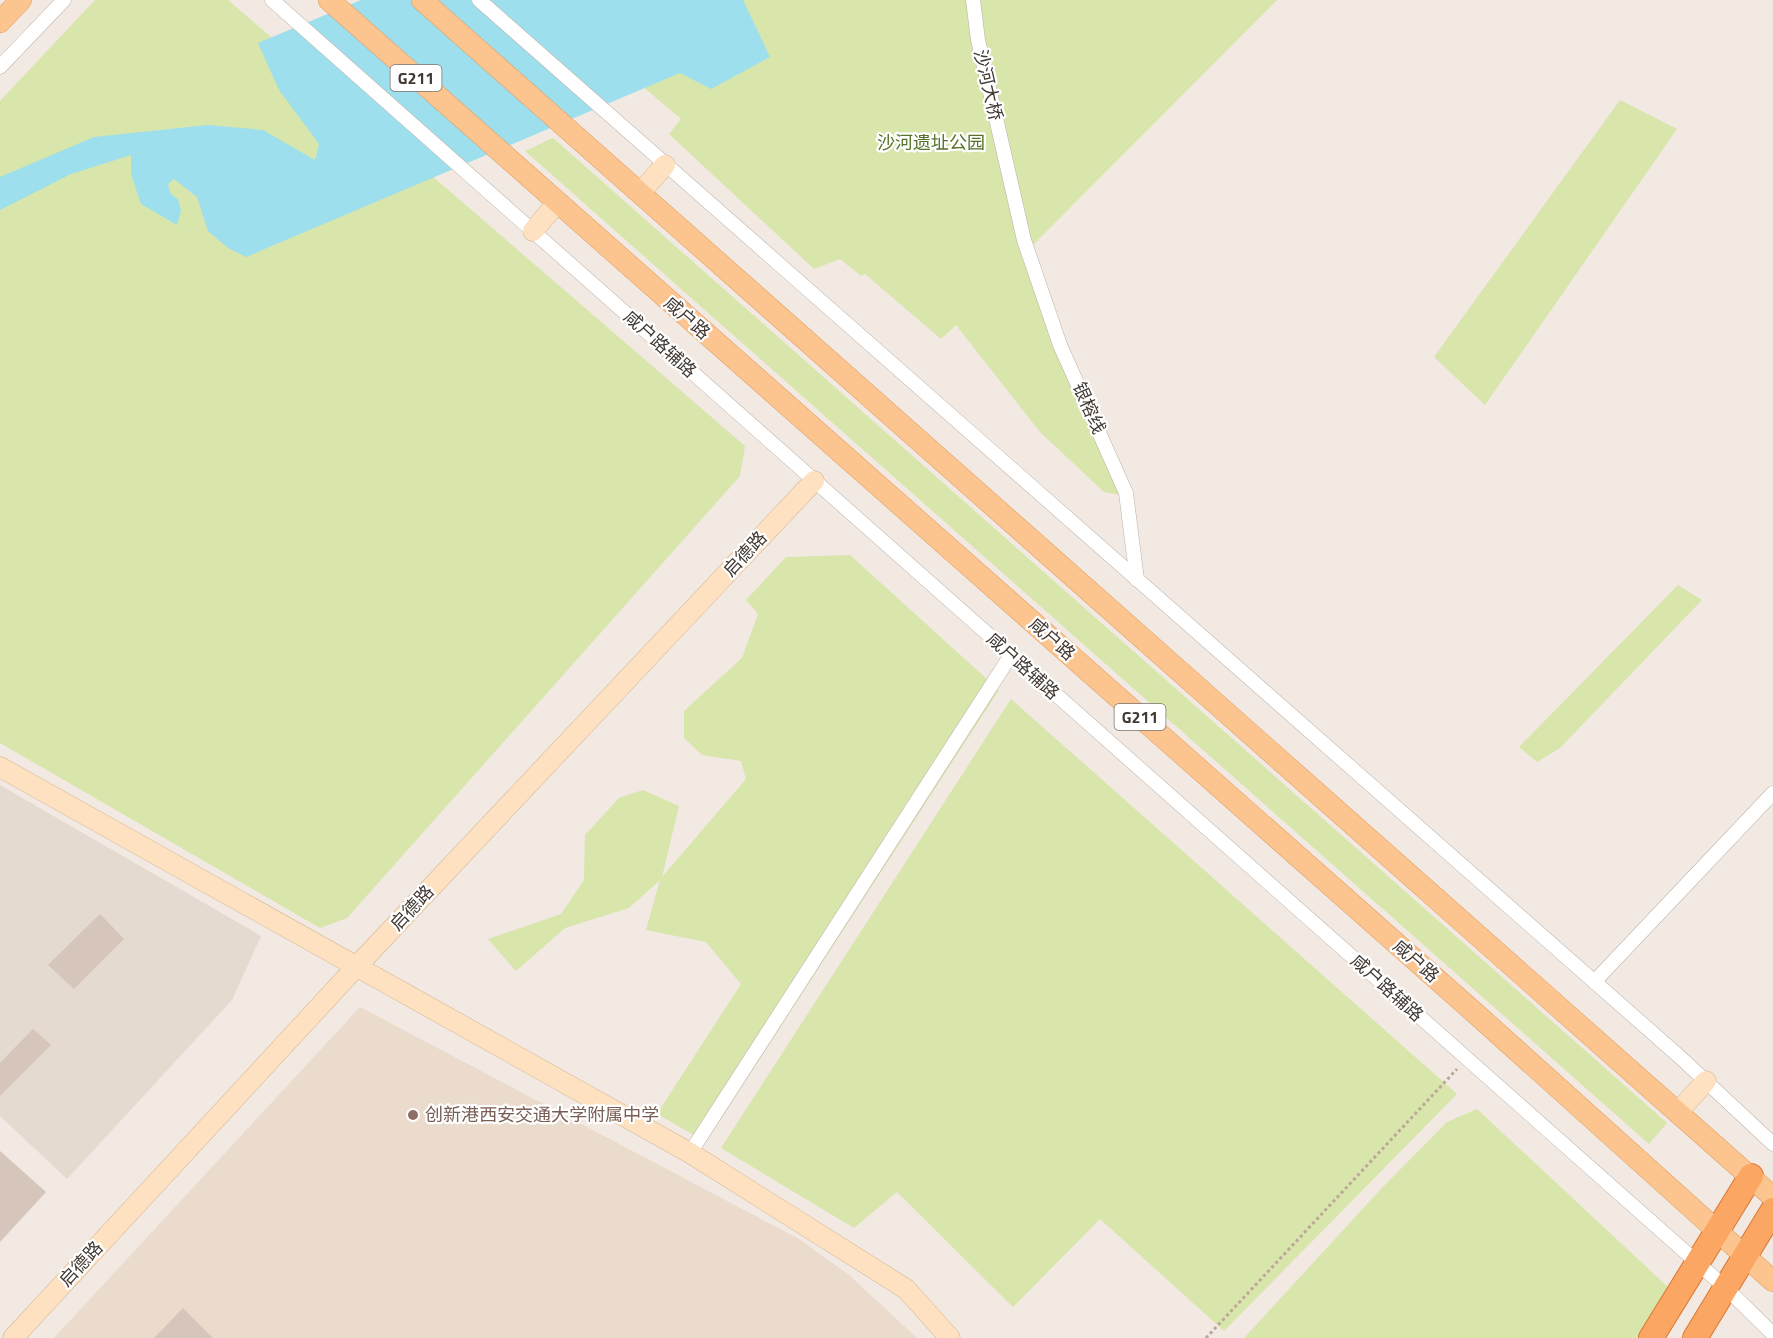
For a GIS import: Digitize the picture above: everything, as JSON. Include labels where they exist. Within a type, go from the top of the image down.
[{"type":"highway","points":[[1651,1338],[1751,1176]]},
{"type":"highway","points":[[1695,1338],[1773,1210]]},
{"type":"main road","points":[[0,22],[21,0]]},
{"type":"main road","name":"咸户路","points":[[329,0],[1475,1013],[1773,1281]]},
{"type":"main road","points":[[422,0],[1773,1197]]},
{"type":"street","points":[[0,67],[64,0]]},
{"type":"street","name":"咸户路辅路","points":[[272,0],[1726,1288],[1773,1334]]},
{"type":"street","points":[[479,0],[1594,982],[1773,1143]]},
{"type":"street","name":"沙河大桥","points":[[973,0],[978,40],[1024,240]]},
{"type":"street","points":[[639,193],[664,165]]},
{"type":"street","points":[[533,231],[557,203]]},
{"type":"street","name":"银榕线","points":[[1024,240],[1060,345],[1126,493],[1137,580]]},
{"type":"street","name":"启德路","points":[[13,1338],[357,966],[814,481]]},
{"type":"street","points":[[690,1153],[1011,655]]},
{"type":"street","points":[[0,767],[690,1153],[906,1289],[950,1338]]},
{"type":"street","points":[[1594,982],[1773,793]]},
{"type":"street","points":[[1678,1112],[1706,1081]]},
{"type":"path","points":[[1206,1338],[1467,1059]]},
{"type":"shaded area","points":[[0,785],[261,936],[232,1000],[67,1179],[0,1116]]},
{"type":"shaded area","name":"创新港西安交通大学附属中学","points":[[360,1007],[799,1239],[849,1275],[917,1338],[54,1338]]},
{"type":"green space","points":[[95,0],[228,0],[745,446],[740,476],[347,918],[320,928],[0,743],[0,101]]},
{"type":"green space","name":"沙河遗址公园","points":[[541,0],[1277,0],[1026,252],[1122,495],[1104,492],[1040,432],[956,325],[941,339],[865,274],[861,276],[840,259],[814,269],[669,134],[681,119]]},
{"type":"green space","points":[[1620,100],[1677,129],[1485,405],[1434,357]]},
{"type":"green space","points":[[553,138],[1667,1123],[1649,1144],[525,151]]},
{"type":"green space","points":[[850,555],[999,690],[706,1142],[657,1114],[741,984],[706,942],[646,930],[660,880],[629,908],[565,928],[516,971],[488,939],[561,914],[584,880],[585,835],[619,798],[643,790],[679,806],[662,877],[746,779],[741,761],[702,755],[684,738],[684,711],[742,658],[758,614],[746,600],[786,557]]},
{"type":"green space","points":[[1678,585],[1702,600],[1560,748],[1537,762],[1519,747]]},
{"type":"green space","points":[[1011,699],[1457,1094],[1224,1331],[1100,1219],[1013,1307],[897,1192],[854,1228],[721,1148]]},
{"type":"green space","points":[[1477,1109],[1670,1289],[1640,1338],[1244,1338],[1381,1189],[1447,1122]]},
{"type":"water","points":[[361,0],[743,0],[770,57],[711,89],[680,73],[246,257],[228,248],[208,231],[197,197],[174,179],[168,184],[171,194],[178,199],[181,211],[177,225],[141,204],[131,174],[131,155],[71,174],[0,210],[0,177],[94,137],[208,125],[263,130],[315,160],[319,144],[279,90],[258,43]]},
{"type":"building","points":[[100,914],[124,939],[74,989],[48,965]]},
{"type":"building","points":[[33,1029],[51,1045],[0,1096],[0,1063]]},
{"type":"building","points":[[0,1151],[46,1192],[0,1242]]},
{"type":"building","points":[[183,1308],[213,1338],[154,1338]]},
{"type":"place","name":"创新港西安交通大学附属中学","points":[[413,1115]]}]
